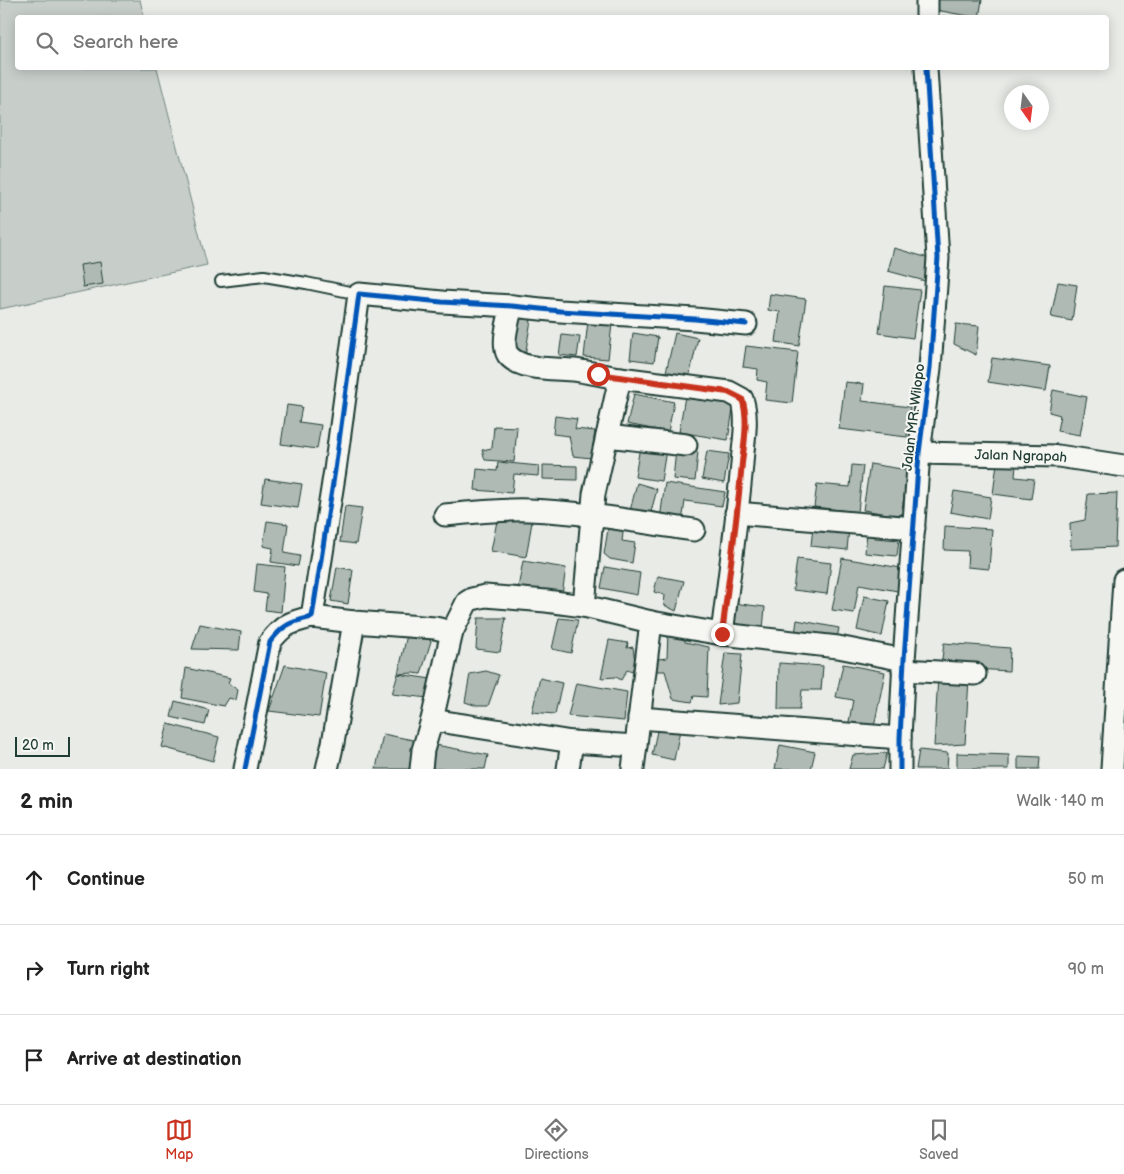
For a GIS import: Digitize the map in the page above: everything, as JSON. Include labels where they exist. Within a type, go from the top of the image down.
[{"type":"street","points":[[927,15],[928,0]]},
{"type":"street","name":"Jalan MR. Wilopo","points":[[900,769],[904,665],[919,453],[930,368],[938,258],[926,70]]},
{"type":"street","points":[[312,617],[336,470],[359,294],[442,302],[746,324]]},
{"type":"street","points":[[512,306],[506,330],[506,349],[508,355],[525,366],[574,370],[728,392],[742,399],[746,413],[739,498],[722,634]]},
{"type":"street","points":[[584,606],[594,494],[620,378]]},
{"type":"street","points":[[607,436],[686,445]]},
{"type":"street","name":"Jalan Ngrapah","points":[[919,453],[1058,456],[1124,466]]},
{"type":"street","points":[[445,515],[528,510],[592,515],[694,530]]},
{"type":"street","points":[[736,513],[914,528]]},
{"type":"street","points":[[1112,769],[1124,580]]},
{"type":"street","points":[[421,769],[452,632],[466,602],[485,596],[584,606],[651,622],[722,634],[838,646],[904,665],[975,674]]},
{"type":"street","points":[[246,769],[270,642],[279,630],[294,621],[312,617],[435,628],[452,632]]},
{"type":"street","points":[[327,769],[354,622]]},
{"type":"street","points":[[633,769],[651,622]]},
{"type":"street","points":[[639,718],[900,738]]},
{"type":"street","points":[[432,720],[572,742],[636,746]]},
{"type":"street","points":[[568,769],[572,742]]},
{"type":"lane","points":[[221,281],[264,276],[359,294]]},
{"type":"shaded area","points":[[0,0],[140,0],[144,15],[15,15],[15,70],[158,70],[207,265],[0,309]]},
{"type":"building","points":[[937,0],[982,0],[980,15],[963,15],[936,10]]},
{"type":"building","points":[[894,248],[932,259],[925,281],[888,271]]},
{"type":"building","points":[[100,262],[103,284],[83,287],[80,265]]},
{"type":"building","points":[[1058,282],[1077,285],[1072,321],[1051,317]]},
{"type":"building","points":[[885,286],[920,290],[913,338],[879,333]]},
{"type":"building","points":[[770,294],[806,299],[799,346],[776,342],[780,312],[768,310]]},
{"type":"building","points":[[517,318],[531,320],[525,356],[511,353]]},
{"type":"building","points":[[588,321],[612,324],[608,359],[584,357]]},
{"type":"building","points":[[956,324],[979,326],[976,355],[954,344]]},
{"type":"building","points":[[633,333],[658,337],[654,362],[630,359]]},
{"type":"building","points":[[675,333],[698,338],[689,378],[666,372]]},
{"type":"building","points":[[562,335],[580,337],[577,357],[559,355]]},
{"type":"building","points":[[746,346],[798,352],[792,403],[765,400],[767,382],[757,380],[758,369],[743,367]]},
{"type":"building","points":[[992,358],[1050,366],[1046,391],[988,382]]},
{"type":"building","points":[[845,382],[864,384],[862,401],[910,407],[907,437],[839,429]]},
{"type":"building","points":[[1053,390],[1087,397],[1080,435],[1057,431],[1060,415],[1049,412]]},
{"type":"building","points":[[634,394],[674,402],[668,432],[627,424]]},
{"type":"building","points":[[685,396],[734,403],[728,440],[679,432]]},
{"type":"building","points":[[287,405],[302,407],[299,422],[321,425],[317,449],[281,444]]},
{"type":"building","points":[[555,416],[577,419],[575,429],[595,431],[591,458],[573,456],[569,436],[553,434]]},
{"type":"building","points":[[494,426],[517,427],[514,462],[485,460],[482,450],[492,448]]},
{"type":"building","points":[[640,446],[666,450],[661,481],[635,477]]},
{"type":"building","points":[[676,450],[698,452],[695,481],[673,479]]},
{"type":"building","points":[[707,451],[729,454],[724,483],[702,479]]},
{"type":"building","points":[[498,462],[539,466],[538,476],[514,474],[512,493],[475,490],[477,469],[497,471]]},
{"type":"building","points":[[997,463],[1016,465],[1015,477],[1034,479],[1031,499],[993,494]]},
{"type":"building","points":[[870,464],[908,470],[901,516],[863,510]]},
{"type":"building","points":[[543,465],[577,466],[577,480],[543,479]]},
{"type":"building","points":[[852,465],[863,466],[858,512],[814,507],[817,484],[850,487]]},
{"type":"building","points":[[265,479],[302,484],[298,508],[261,503]]},
{"type":"building","points":[[637,483],[657,489],[650,516],[630,511]]},
{"type":"building","points":[[665,483],[725,492],[722,506],[685,501],[682,522],[660,519]]},
{"type":"building","points":[[954,491],[991,497],[988,519],[950,512]]},
{"type":"building","points":[[1117,493],[1115,547],[1071,549],[1070,523],[1085,520],[1088,494]]},
{"type":"building","points":[[345,506],[362,508],[356,544],[340,542]]},
{"type":"building","points":[[498,516],[532,522],[526,557],[491,551]]},
{"type":"building","points":[[267,521],[288,524],[284,553],[300,556],[298,566],[271,562],[273,548],[263,546]]},
{"type":"building","points":[[609,523],[624,525],[622,541],[635,543],[632,563],[610,559],[604,554]]},
{"type":"building","points":[[813,526],[849,529],[847,550],[811,546]]},
{"type":"building","points":[[945,526],[992,529],[989,569],[967,567],[968,551],[944,550]]},
{"type":"building","points":[[875,531],[875,538],[899,540],[897,556],[865,553],[867,533]]},
{"type":"building","points":[[842,558],[907,569],[903,592],[859,584],[854,613],[832,610]]},
{"type":"building","points":[[797,559],[831,563],[827,594],[793,590]]},
{"type":"building","points":[[523,561],[566,568],[562,595],[518,588]]},
{"type":"building","points":[[257,564],[285,567],[281,612],[265,610],[267,594],[254,592]]},
{"type":"building","points":[[337,567],[353,570],[348,604],[331,601]]},
{"type":"building","points":[[605,567],[640,573],[637,595],[601,588]]},
{"type":"building","points":[[658,576],[684,581],[676,611],[664,605],[665,595],[654,592]]},
{"type":"building","points":[[864,596],[889,601],[882,636],[857,630]]},
{"type":"building","points":[[733,603],[765,607],[763,629],[730,625]]},
{"type":"building","points":[[478,618],[506,618],[500,652],[476,649]]},
{"type":"building","points":[[559,618],[578,620],[571,653],[552,649]]},
{"type":"building","points":[[797,620],[839,628],[836,643],[795,634]]},
{"type":"building","points":[[200,624],[241,632],[239,650],[192,649]]},
{"type":"building","points":[[668,631],[684,632],[685,642],[709,647],[707,697],[694,696],[692,702],[673,699],[665,671],[655,671],[658,659],[667,658]]},
{"type":"building","points":[[407,635],[423,636],[431,641],[421,674],[398,674]]},
{"type":"building","points":[[609,640],[628,643],[627,648],[633,647],[635,662],[632,672],[627,670],[621,680],[616,677],[601,678]]},
{"type":"building","points":[[944,643],[1010,648],[1009,671],[941,667]]},
{"type":"building","points":[[725,653],[742,654],[737,703],[718,705]]},
{"type":"building","points":[[779,663],[823,666],[821,690],[802,690],[800,709],[778,709]]},
{"type":"building","points":[[843,664],[885,672],[873,732],[848,727],[853,700],[836,697]]},
{"type":"building","points":[[285,665],[326,673],[319,717],[269,711]]},
{"type":"building","points":[[186,668],[230,678],[228,683],[238,690],[236,700],[229,698],[224,706],[182,698]]},
{"type":"building","points":[[486,671],[499,675],[488,706],[477,706],[465,702],[470,674]]},
{"type":"building","points":[[398,674],[431,679],[428,698],[392,694]]},
{"type":"building","points":[[938,676],[969,679],[965,744],[934,746]]},
{"type":"building","points":[[540,678],[562,683],[555,714],[532,712]]},
{"type":"building","points":[[576,683],[627,692],[624,721],[568,716]]},
{"type":"building","points":[[175,701],[209,710],[205,725],[171,717]]},
{"type":"building","points":[[168,724],[219,737],[213,761],[162,747]]},
{"type":"building","points":[[658,726],[680,730],[674,760],[652,755]]},
{"type":"building","points":[[383,734],[418,741],[413,769],[376,769]]},
{"type":"building","points":[[436,745],[488,755],[485,769],[431,769]]},
{"type":"building","points":[[780,745],[815,752],[811,769],[775,769]]},
{"type":"building","points":[[919,750],[948,753],[947,769],[916,769]]},
{"type":"building","points":[[887,753],[883,769],[849,769],[853,755]]},
{"type":"building","points":[[957,753],[1009,755],[1009,769],[957,769]]},
{"type":"building","points":[[1018,756],[1040,757],[1039,769],[1018,769]]},
{"type":"cycle path","points":[[900,769],[904,660],[919,453],[930,368],[938,258],[926,70]]},
{"type":"cycle path","points":[[245,769],[270,642],[288,625],[312,617],[335,470],[359,294],[442,302],[746,324]]},
{"type":"route","points":[[598,374],[728,392],[742,399],[746,413],[739,498],[722,634]]}]
